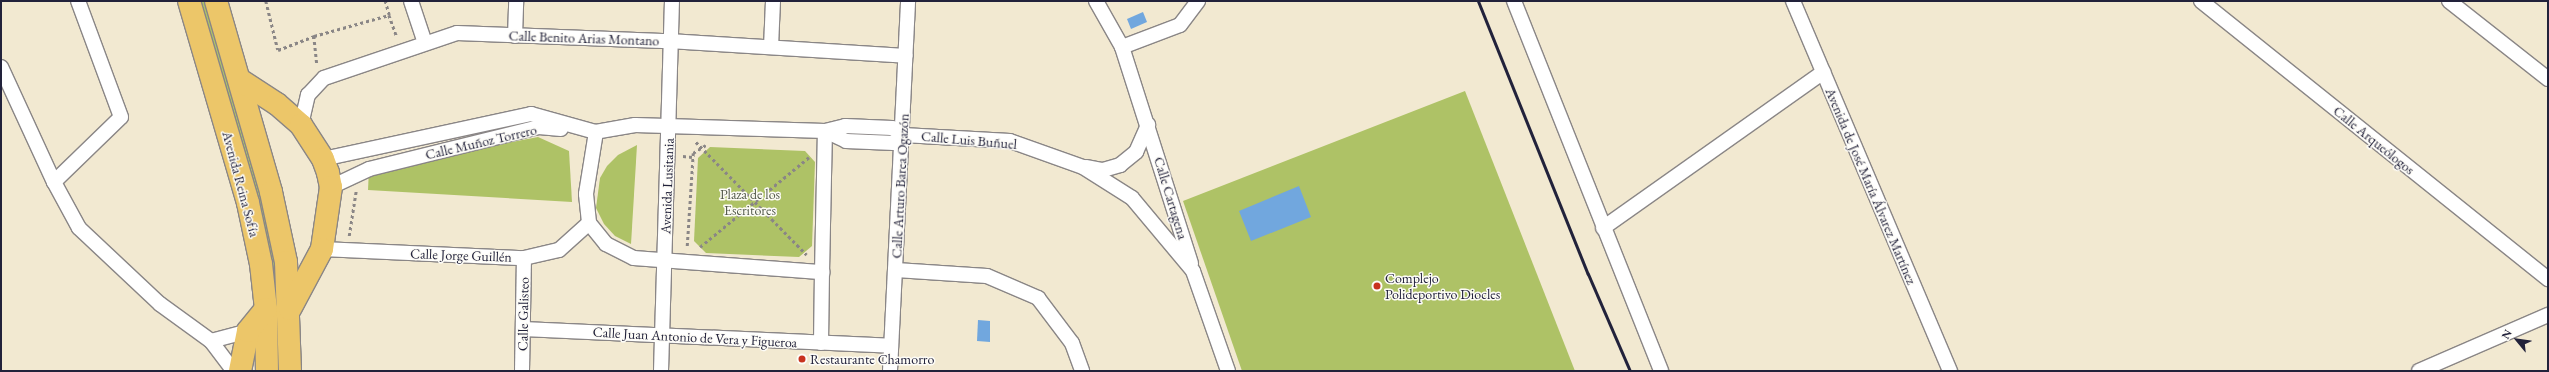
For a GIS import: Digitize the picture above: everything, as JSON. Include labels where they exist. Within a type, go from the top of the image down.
[{"type":"highway","name":"Avenida Reina Sofía","points":[[189,1],[248,203],[261,264],[266,308],[267,371]]},
{"type":"highway","name":"Avenida Reina Sofía","points":[[216,1],[240,80],[271,192],[286,262],[290,309],[290,371]]},
{"type":"highway","points":[[240,80],[278,104],[302,125],[323,159],[331,187],[322,249],[290,309]]},
{"type":"highway","points":[[240,371],[248,331],[266,308]]},
{"type":"street","points":[[54,182],[121,117],[78,1]]},
{"type":"street","points":[[411,1],[425,43]]},
{"type":"street","points":[[515,36],[516,1]]},
{"type":"street","name":"Avenida Lusitania","points":[[661,371],[663,337],[663,262],[669,126],[669,41],[672,1]]},
{"type":"street","points":[[771,47],[773,1]]},
{"type":"street","name":"Calle Arturo Barea Ogazón","points":[[890,371],[903,135],[908,1]]},
{"type":"street","name":"Calle Cartagena","points":[[1096,1],[1122,47],[1148,125],[1193,271]]},
{"type":"street","points":[[1122,47],[1180,25],[1198,1]]},
{"type":"street","points":[[1514,1],[1661,371]]},
{"type":"street","name":"Avenida de José María Álvarez Martínez","points":[[1793,1],[1950,371]]},
{"type":"street","name":"Calle Arqueólogos","points":[[2201,1],[2548,279]]},
{"type":"street","points":[[2449,1],[2548,79]]},
{"type":"street","name":"Calle Benito Arias Montano","points":[[302,125],[308,95],[324,78],[457,33],[669,41],[906,56]]},
{"type":"street","points":[[1,67],[54,182],[79,228],[160,304],[211,341],[234,371]]},
{"type":"street","points":[[1603,228],[1823,72]]},
{"type":"street","name":"Calle Muñoz Torrero","points":[[323,159],[531,114],[596,132]]},
{"type":"street","name":"Calle Cartagena","points":[[1083,167],[1103,170],[1120,165],[1136,152],[1148,125]]},
{"type":"street","points":[[822,272],[690,259],[663,262],[634,258],[606,244],[589,224],[586,194],[596,132],[635,126],[825,131],[846,141],[894,143],[903,135]]},
{"type":"street","name":"Calle Muñoz Torrero","points":[[331,187],[360,172],[539,127],[596,132]]},
{"type":"street","points":[[821,343],[825,131]]},
{"type":"street","name":"Calle Luis Buñuel","points":[[903,135],[1010,141],[1083,167],[1132,198],[1193,271],[1228,371]]},
{"type":"street","name":"Calle Jorge Guillén","points":[[322,249],[524,258],[559,250],[589,224]]},
{"type":"street","name":"Calle Galisteo","points":[[522,371],[524,258]]},
{"type":"street","points":[[896,270],[987,276],[1038,298],[1072,343],[1082,371]]},
{"type":"street","points":[[2419,371],[2548,315]]},
{"type":"street","name":"Calle Juan Antonio de Vera y Figueroa","points":[[523,329],[663,337],[891,346]]},
{"type":"street","points":[[211,341],[248,331]]},
{"type":"path","points":[[266,1],[278,50],[314,36],[389,15]]},
{"type":"path","points":[[385,1],[396,34]]},
{"type":"path","points":[[314,36],[320,82]]},
{"type":"path","points":[[712,145],[699,148],[692,157],[687,251],[690,259],[810,156]]},
{"type":"path","points":[[699,148],[809,257]]},
{"type":"path","points":[[347,250],[360,172]]},
{"type":"path","points":[[806,260],[813,253]]},
{"type":"green space","points":[[200,1],[205,1],[264,201],[276,263],[282,371],[277,371]]},
{"type":"green space","name":"Complejo Polideportivo Diocles","points":[[1465,91],[1575,371],[1242,371],[1183,201]]},
{"type":"green space","points":[[538,137],[569,151],[572,202],[368,190],[369,169]]},
{"type":"green space","points":[[637,145],[631,244],[615,236],[604,224],[596,208],[600,178],[607,166],[618,155]]},
{"type":"green space","name":"Plaza de los Escritores","points":[[710,147],[805,151],[815,162],[812,246],[799,257],[706,253],[694,241],[698,158]]},
{"type":"water","points":[[1143,12],[1147,22],[1131,29],[1127,19]]},
{"type":"water","points":[[1299,186],[1311,217],[1251,241],[1239,211]]},
{"type":"water","points":[[978,320],[990,321],[990,342],[977,341]]},
{"type":"railway","points":[[1478,1],[1588,274],[1630,371]]},
{"type":"place","name":"Complejo Polideportivo Diocles","points":[[1377,286]]},
{"type":"place","name":"Restaurante Chamorro","points":[[802,359]]}]
